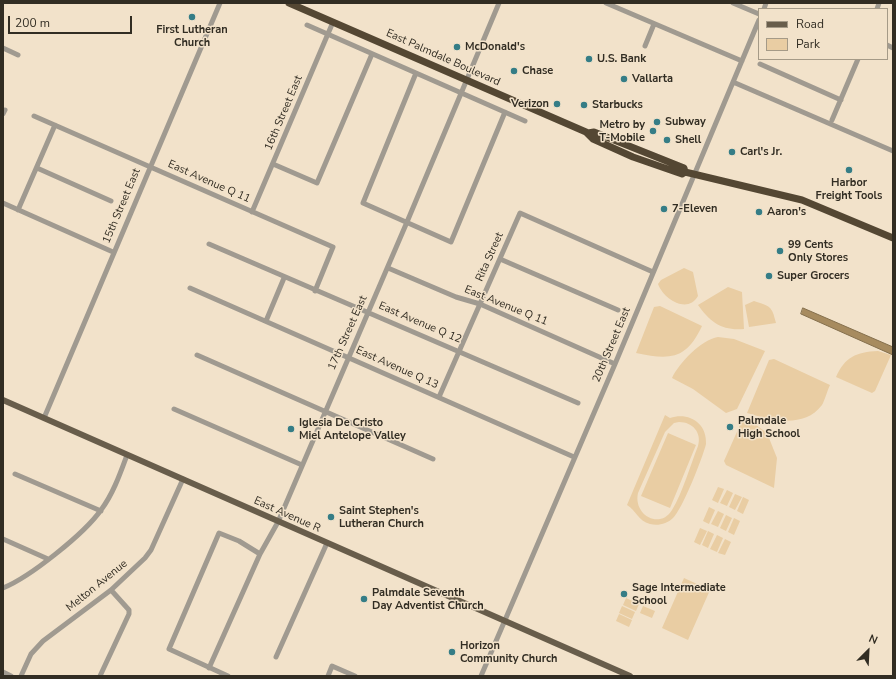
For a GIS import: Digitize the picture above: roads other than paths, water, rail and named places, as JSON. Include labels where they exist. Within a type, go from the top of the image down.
[{"type":"highway","name":"East Palmdale Boulevard","points":[[289,3],[588,133],[593,139],[652,165],[682,174],[685,172],[695,174],[802,200],[893,238]]},
{"type":"highway","name":"East Palmdale Boulevard","points":[[588,133],[594,132],[684,168],[685,172]]},
{"type":"highway","points":[[604,144],[611,143],[633,151],[636,150]]},
{"type":"main road","name":"East Avenue R","points":[[3,400],[630,676]]},
{"type":"street","name":"15th Street East","points":[[44,418],[113,252],[220,3]]},
{"type":"street","name":"17th Street East","points":[[209,668],[260,554],[278,522],[348,357],[388,268],[499,3]]},
{"type":"street","points":[[606,3],[742,61]]},
{"type":"street","points":[[733,3],[758,14]]},
{"type":"street","name":"16th Street East","points":[[252,212],[333,22]]},
{"type":"street","name":"20th Street East","points":[[481,676],[615,364],[758,22]]},
{"type":"street","points":[[645,46],[654,24]]},
{"type":"street","points":[[307,26],[526,121]]},
{"type":"street","points":[[3,48],[18,55]]},
{"type":"street","points":[[273,164],[317,183],[372,54]]},
{"type":"street","points":[[832,120],[858,60]]},
{"type":"street","points":[[760,64],[841,100]]},
{"type":"street","points":[[416,73],[363,203],[451,242],[505,112]]},
{"type":"street","points":[[733,82],[893,151]]},
{"type":"street","name":"East Avenue Q 11","points":[[34,116],[333,247],[315,291]]},
{"type":"street","points":[[18,210],[55,125]]},
{"type":"street","points":[[36,168],[111,201]]},
{"type":"street","points":[[3,203],[113,252]]},
{"type":"street","name":"Rita Street","points":[[439,397],[520,213],[653,272]]},
{"type":"street","name":"East Avenue Q 12","points":[[209,244],[284,278],[460,351],[578,403]]},
{"type":"street","points":[[500,259],[618,310]]},
{"type":"street","name":"East Avenue Q 11","points":[[388,268],[456,297],[480,304],[615,364]]},
{"type":"street","points":[[266,321],[284,278]]},
{"type":"street","name":"East Avenue Q 13","points":[[190,288],[574,457]]},
{"type":"street","points":[[197,355],[433,459]]},
{"type":"street","points":[[174,409],[302,465]]},
{"type":"street","points":[[3,588],[48,559],[79,535],[101,511],[112,491],[127,455]]},
{"type":"street","points":[[15,474],[101,511]]},
{"type":"street","name":"Melton Avenue","points":[[21,676],[31,654],[43,641],[111,590],[145,558],[151,550],[184,479]]},
{"type":"street","points":[[228,676],[168,649],[219,533],[239,541],[260,554]]},
{"type":"street","points":[[3,540],[48,559]]},
{"type":"street","points":[[276,657],[327,543]]},
{"type":"street","points":[[100,676],[129,614],[129,610],[111,590]]},
{"type":"street","points":[[328,676],[332,666],[355,676]]},
{"type":"street","points":[[3,672],[11,676]]},
{"type":"place","name":"First Lutheran Church","points":[[192,17]]},
{"type":"place","name":"McDonald's","points":[[457,47]]},
{"type":"place","name":"U.S. Bank","points":[[589,59]]},
{"type":"place","name":"Chase","points":[[514,71]]},
{"type":"place","name":"Vallarta","points":[[624,79]]},
{"type":"place","name":"Verizon","points":[[557,104]]},
{"type":"place","name":"Starbucks","points":[[584,105]]},
{"type":"place","name":"Subway","points":[[657,122]]},
{"type":"place","name":"Metro by T-Mobile","points":[[653,131]]},
{"type":"place","name":"Shell","points":[[667,140]]},
{"type":"place","name":"Carl's Jr.","points":[[732,152]]},
{"type":"place","name":"Harbor Freight Tools","points":[[849,170]]},
{"type":"place","name":"7-Eleven","points":[[664,209]]},
{"type":"place","name":"Aaron's","points":[[759,212]]},
{"type":"place","name":"99 Cents Only Stores","points":[[780,251]]},
{"type":"place","name":"Super Grocers","points":[[769,276]]},
{"type":"place","name":"Palmdale High School","points":[[730,427]]},
{"type":"place","name":"Iglesia De Cristo Miel Antelope Valley","points":[[291,429]]},
{"type":"place","name":"Saint Stephen's Lutheran Church","points":[[331,517]]},
{"type":"place","name":"Sage Intermediate School","points":[[624,594]]},
{"type":"place","name":"Palmdale Seventh Day Adventist Church","points":[[364,599]]},
{"type":"place","name":"Horizon Community Church","points":[[452,652]]}]
